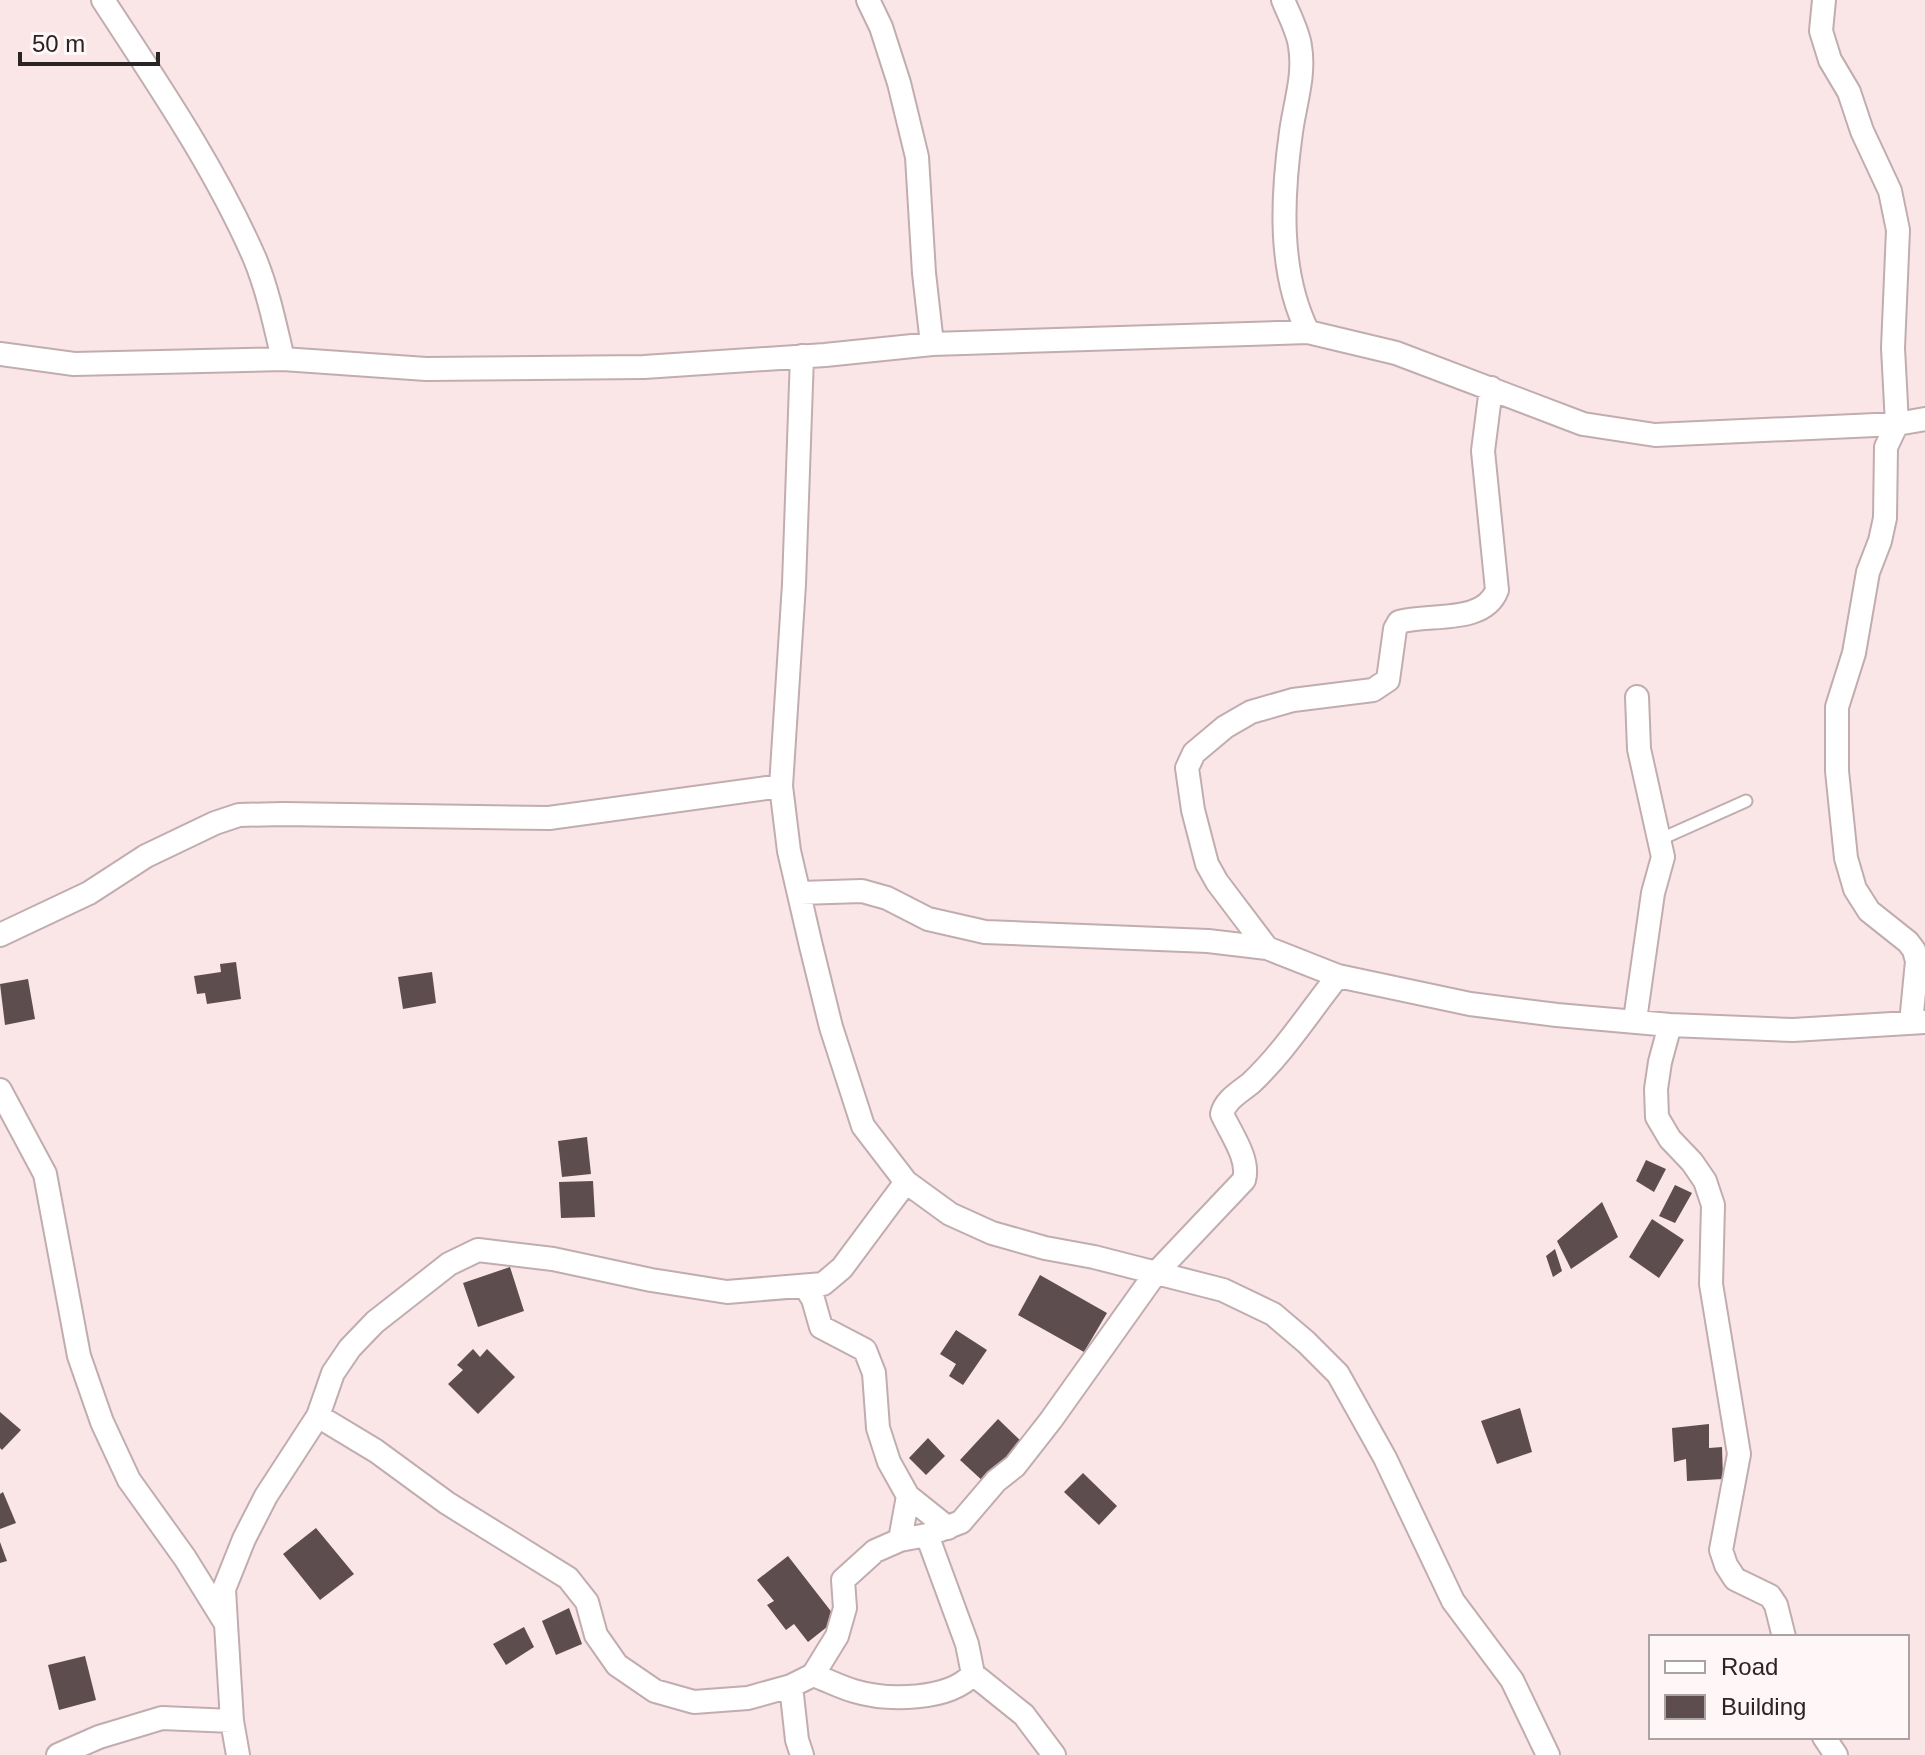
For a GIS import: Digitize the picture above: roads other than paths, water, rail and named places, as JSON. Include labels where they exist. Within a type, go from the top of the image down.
[{"type":"street","points":[[103,0],[165,95],[220,190],[254,258],[270,301],[283,359]]},
{"type":"street","points":[[868,0],[881,27],[899,83],[917,157],[932,344]]},
{"type":"street","points":[[1283,0],[1300,44],[1302,73],[1285,185],[1287,250],[1295,307],[1308,332]]},
{"type":"street","points":[[800,893],[862,891],[887,898],[928,919],[985,932],[1208,941],[1267,948],[1338,976],[1470,1004],[1557,1015],[1670,1025],[1793,1030],[1918,1023],[1914,950],[1869,911],[1855,889],[1846,858],[1837,771],[1837,707],[1854,653],[1868,572],[1885,518],[1886,447],[1897,424],[1893,348],[1898,230],[1890,191],[1862,131],[1849,92],[1830,60],[1821,31],[1824,0]]},
{"type":"street","points":[[0,354],[74,364],[283,359],[442,369],[644,367],[932,344],[1308,332],[1396,353],[1583,424],[1655,435],[1897,424],[1925,419]]},
{"type":"street","points":[[802,356],[794,584],[781,786],[789,851],[828,1013],[863,1126],[906,1182],[950,1214],[992,1233],[1223,1290],[1273,1314],[1338,1374],[1385,1458],[1453,1601],[1512,1680],[1548,1755]]},
{"type":"street","points":[[1267,948],[1207,864],[1193,810],[1187,768],[1194,753],[1225,727],[1251,712],[1293,700],[1373,690],[1384,685],[1388,680],[1395,629],[1399,622],[1474,612],[1493,598],[1497,590],[1483,451],[1491,388]]},
{"type":"street","points":[[1635,1020],[1653,893],[1663,857],[1639,749],[1637,697]]},
{"type":"street","points":[[0,935],[89,893],[146,856],[239,815],[549,818],[781,786]]},
{"type":"street","points":[[318,1416],[376,1451],[447,1503],[568,1578],[587,1602],[596,1635],[617,1665],[655,1691],[694,1702],[748,1698],[791,1686],[813,1675],[837,1636],[845,1608],[843,1580],[875,1551],[900,1540],[961,1522],[996,1481],[1015,1466],[1155,1274],[1244,1180],[1247,1171],[1244,1160],[1222,1114],[1224,1107],[1275,1056],[1338,976]]},
{"type":"street","points":[[1670,1025],[1656,1089],[1657,1117],[1670,1139],[1705,1181],[1713,1205],[1711,1284],[1739,1454],[1721,1550],[1735,1579],[1770,1596],[1776,1605],[1784,1635]]},
{"type":"street","points":[[0,1090],[45,1174],[79,1356],[102,1422],[129,1480],[185,1558],[226,1624]]},
{"type":"street","points":[[238,1755],[232,1721],[224,1589],[266,1496],[318,1416],[333,1373],[350,1348],[375,1322],[449,1264],[478,1250],[553,1259],[727,1292],[806,1288],[823,1284],[842,1268],[906,1182]]},
{"type":"street","points":[[806,1288],[813,1299],[821,1327],[865,1350],[874,1373],[878,1428],[889,1462],[908,1496],[937,1531],[973,1674],[1024,1715],[1054,1755]]},
{"type":"street","points":[[900,1540],[908,1496]]},
{"type":"street","points":[[813,1675],[856,1692],[892,1697],[929,1695],[965,1683],[973,1674]]},
{"type":"street","points":[[791,1686],[797,1740],[802,1755]]},
{"type":"street","points":[[58,1755],[99,1737],[162,1718],[232,1721]]},
{"type":"lane","points":[[1661,839],[1746,801]]}]
